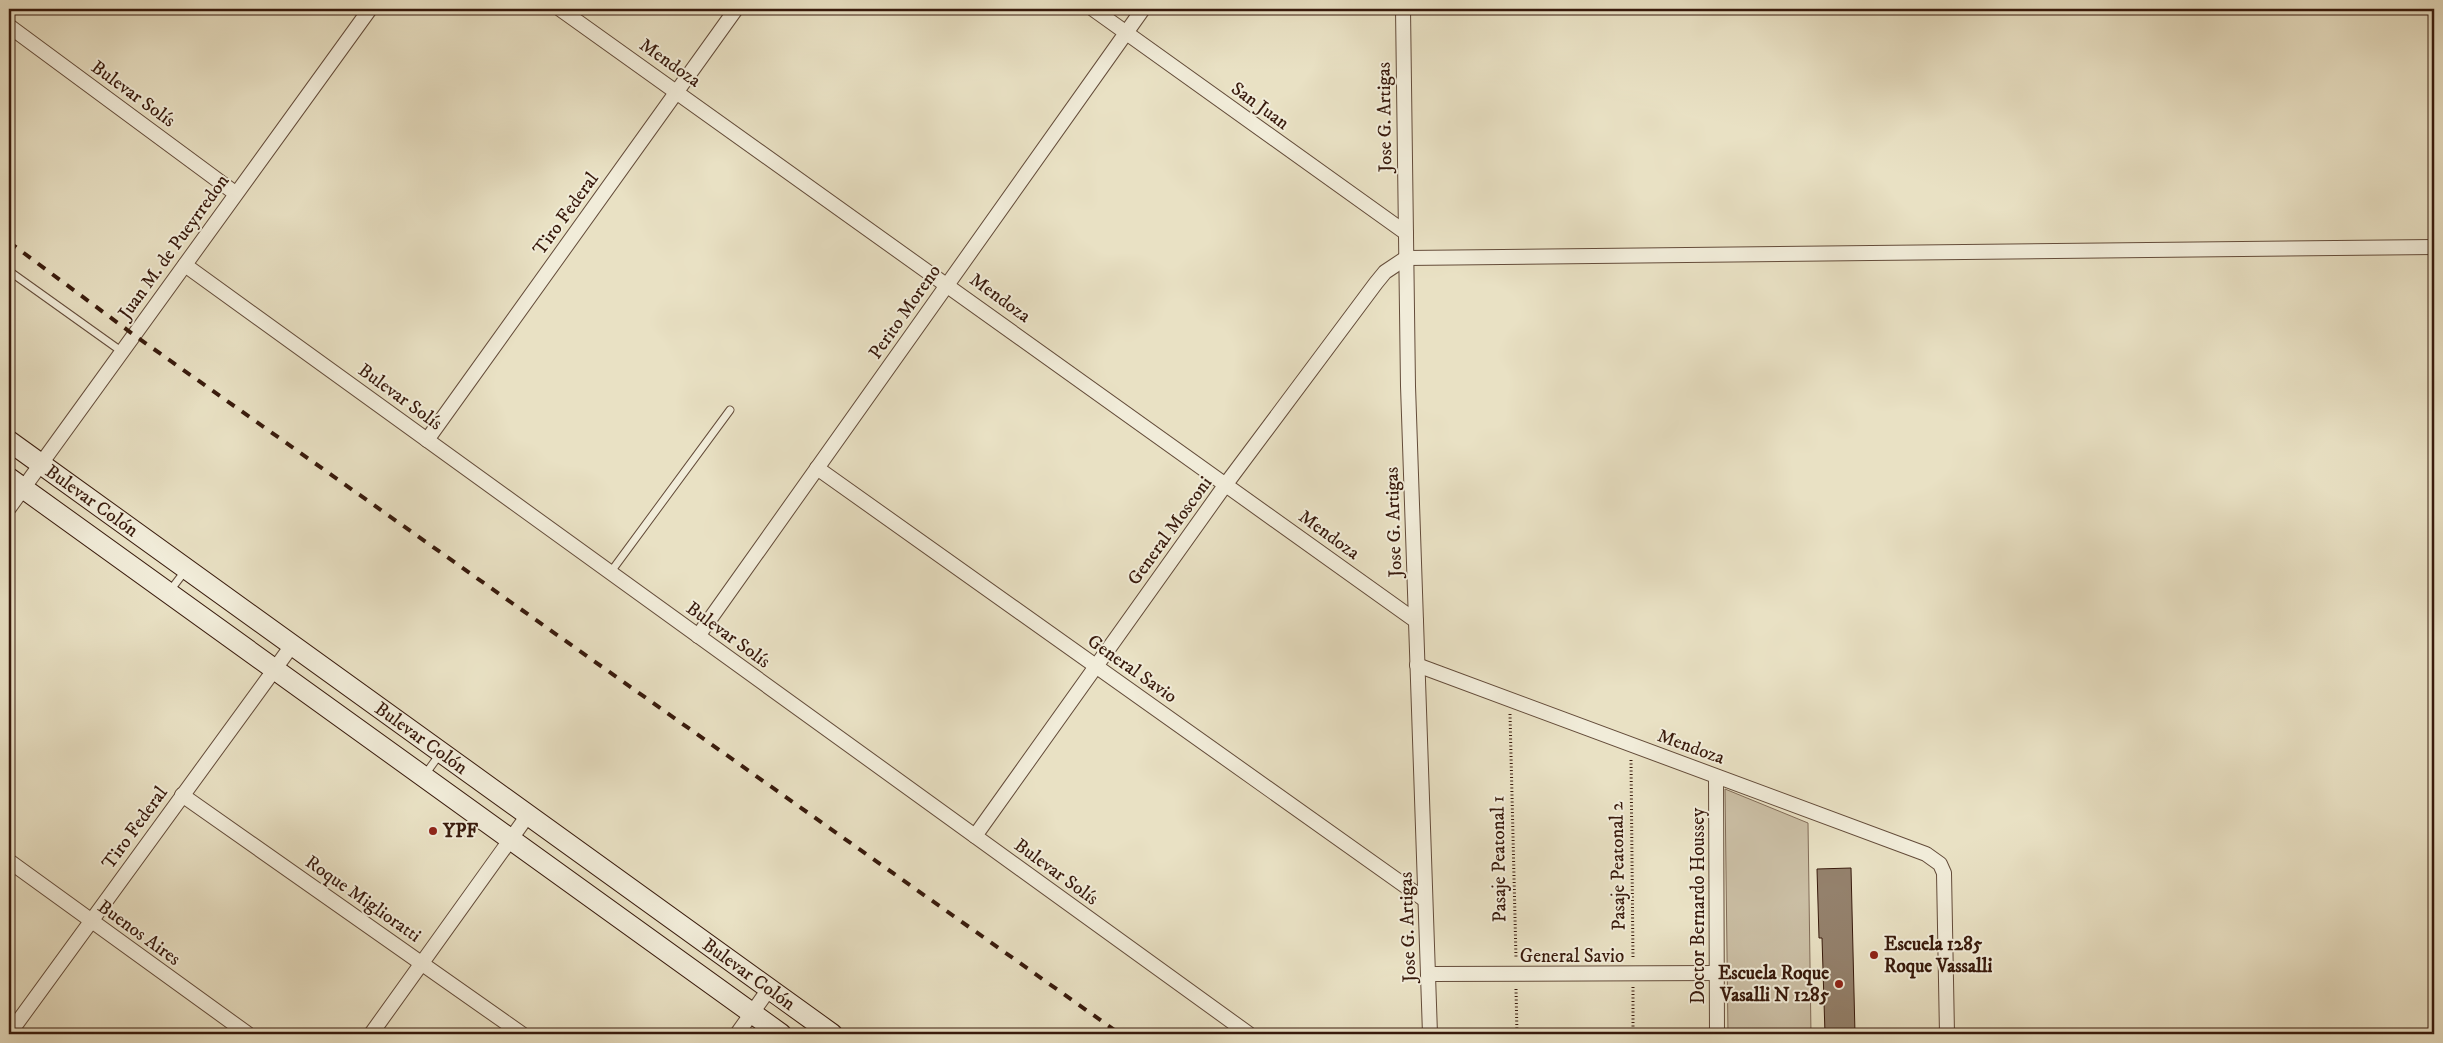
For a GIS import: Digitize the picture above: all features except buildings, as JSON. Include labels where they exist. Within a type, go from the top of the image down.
[{"type":"main road","name":"Bulevar Colón","points":[[9,441],[832,1034]]},
{"type":"main road","name":"Bulevar Colón","points":[[16,483],[781,1034]]},
{"type":"street","name":"Juan M. de Pueyrredon","points":[[9,508],[16,483],[41,464],[370,9]]},
{"type":"street","name":"Mendoza","points":[[560,9],[678,91],[1416,620]]},
{"type":"street","name":"Tiro Federal","points":[[426,440],[736,9]]},
{"type":"street","name":"San Juan","points":[[1093,9],[1406,233]]},
{"type":"street","name":"Perito Moreno","points":[[698,636],[1143,9]]},
{"type":"street","name":"Jose G. Artigas","points":[[1403,9],[1408,386],[1430,1034]]},
{"type":"street","name":"Bulevar Solís","points":[[9,26],[235,194]]},
{"type":"street","points":[[1406,258],[2434,247]]},
{"type":"street","name":"General Mosconi","points":[[975,836],[1226,484],[1385,272],[1406,258]]},
{"type":"street","name":"Bulevar Solís","points":[[185,265],[1249,1034]]},
{"type":"street","name":"General Savio","points":[[817,468],[1426,900]]},
{"type":"street","name":"Tiro Federal","points":[[9,1034],[292,644]]},
{"type":"street","name":"Mendoza","points":[[1417,665],[1926,854],[1940,864],[1944,873],[1947,1034]]},
{"type":"street","name":"Doctor Bernardo Houssey","points":[[1716,777],[1717,1034]]},
{"type":"street","name":"Roque Miglioratti","points":[[182,795],[522,1034]]},
{"type":"street","points":[[371,1034],[528,815]]},
{"type":"street","name":"Buenos Aires","points":[[9,861],[248,1034]]},
{"type":"street","name":"General Savio","points":[[1428,974],[1717,973]]},
{"type":"street","points":[[737,1034],[769,989]]},
{"type":"lane","points":[[9,271],[122,351]]},
{"type":"lane","points":[[610,573],[730,410]]},
{"type":"lane","points":[[168,593],[186,568]]},
{"type":"lane","points":[[424,776],[442,752]]},
{"type":"path","name":"Pasaje Peatonal 1","points":[[1510,714],[1517,1034]]},
{"type":"path","name":"Pasaje Peatonal 2","points":[[1631,758],[1633,1034]]},
{"type":"shaded area","points":[[1725,789],[1808,823],[1811,1034],[1728,1034]]},
{"type":"railway","points":[[9,242],[134,335],[1120,1034]]},
{"type":"place","name":"YPF","points":[[433,831]]},
{"type":"place","name":"Escuela 1285 Roque Vassalli","points":[[1874,955]]},
{"type":"place","name":"Escuela Roque Vasalli N 1285","points":[[1839,984]]}]
